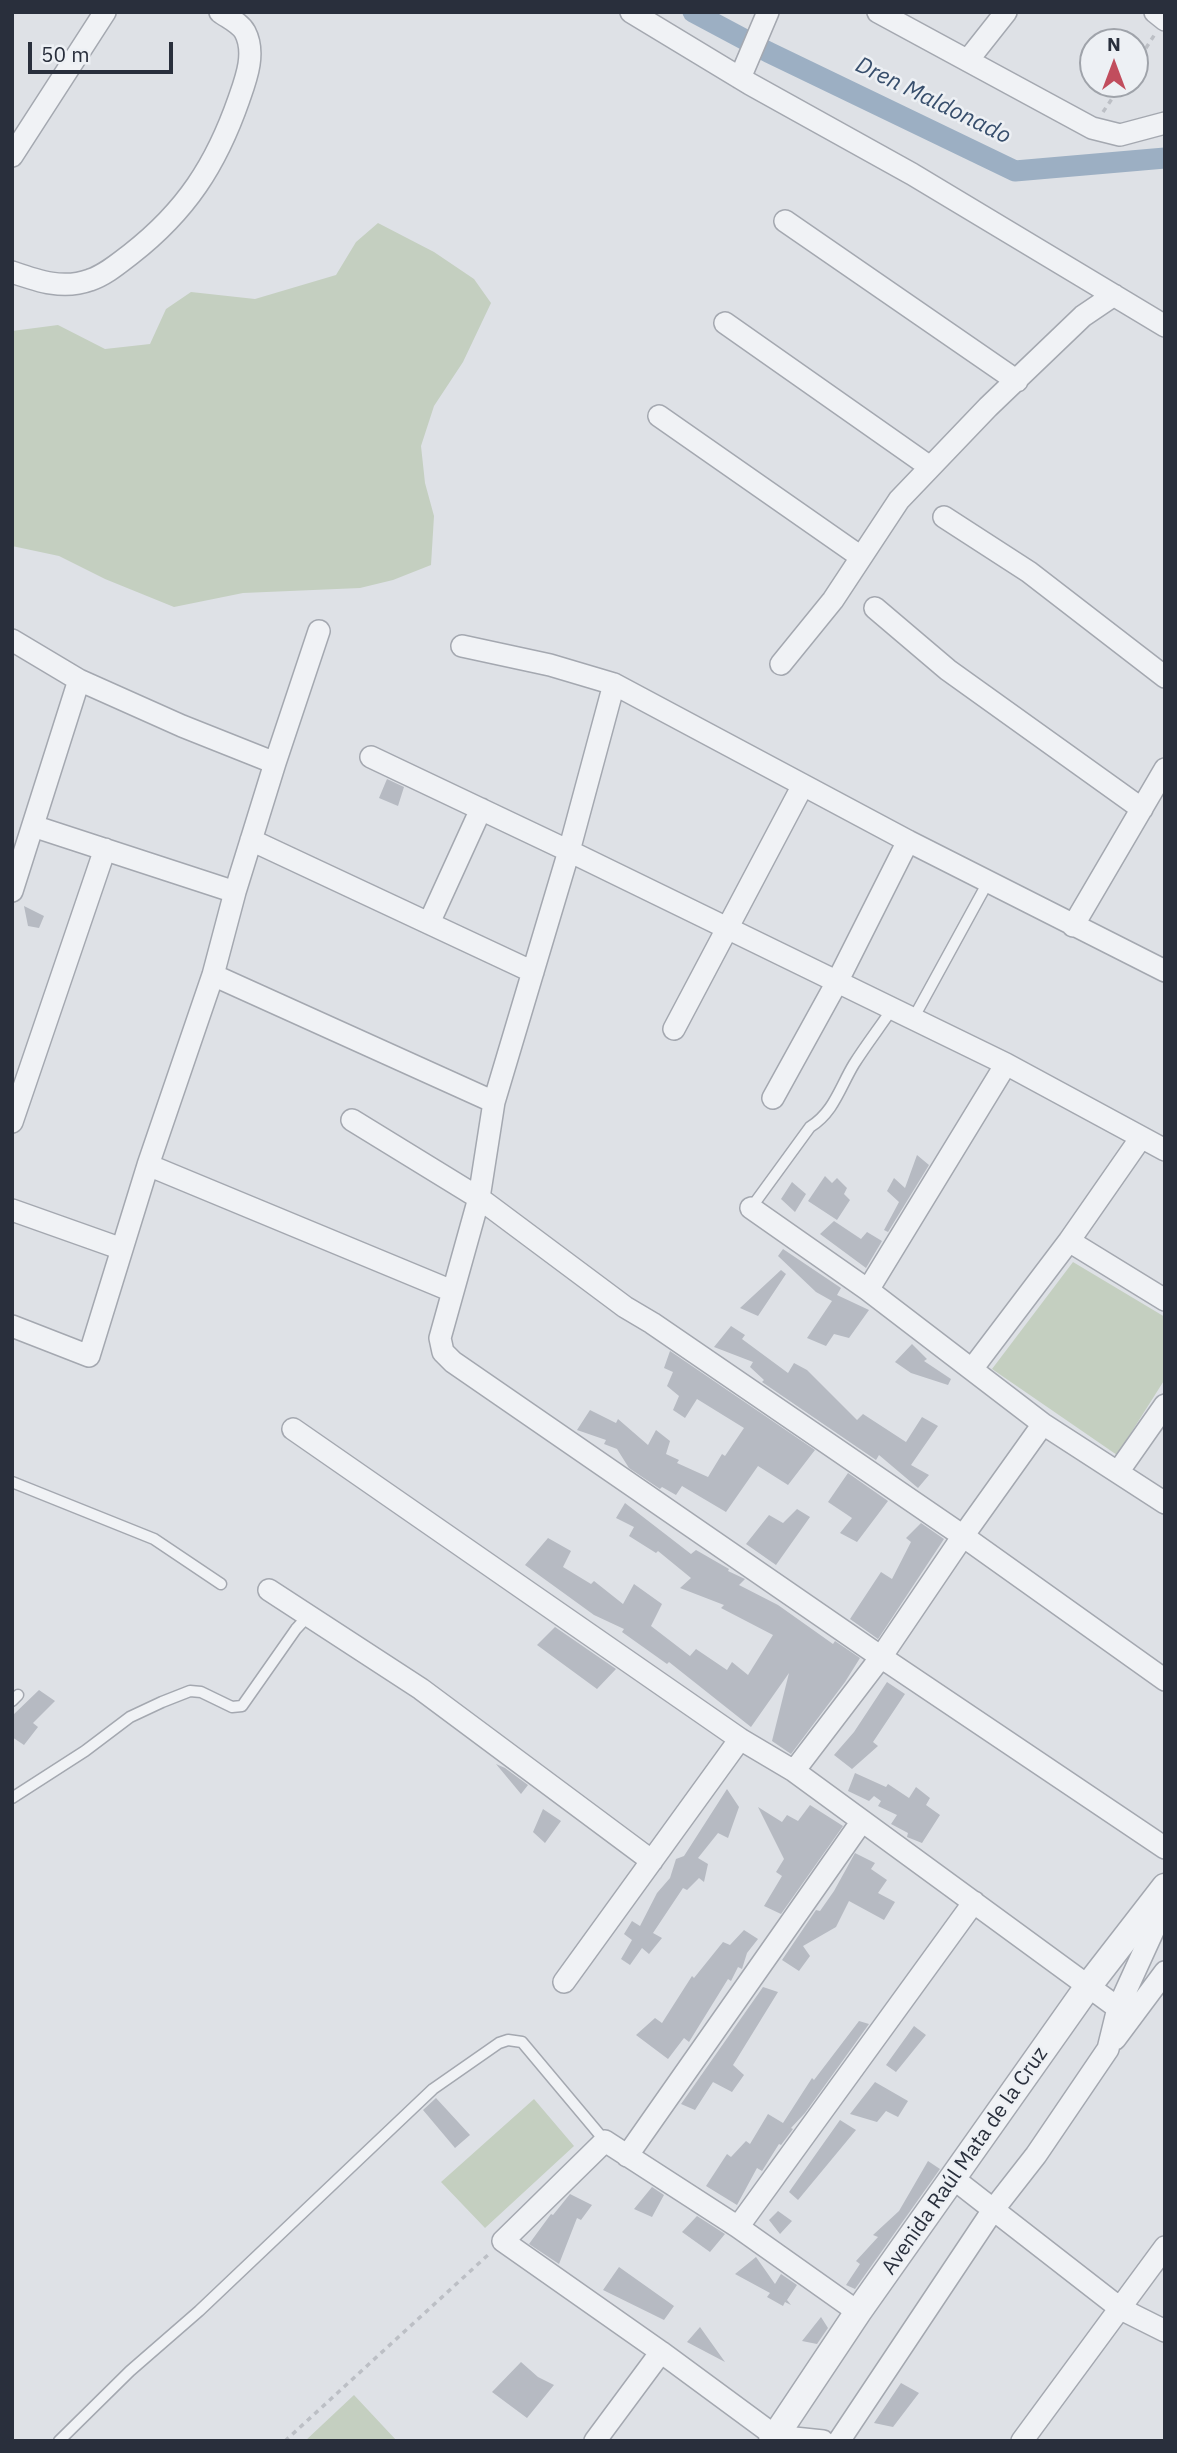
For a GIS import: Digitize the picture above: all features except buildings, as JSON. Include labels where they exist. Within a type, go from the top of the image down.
[{"type":"street","points":[[12,156],[105,12]]},
{"type":"street","points":[[12,272],[61,286],[90,280],[115,266],[170,222],[196,188],[218,152],[250,66],[250,48],[245,31],[220,12]]},
{"type":"street","points":[[631,12],[740,78],[912,174],[1165,326]]},
{"type":"street","points":[[740,78],[768,12]]},
{"type":"street","points":[[878,12],[1092,128],[1120,135],[1165,123]]},
{"type":"street","points":[[968,60],[1006,12]]},
{"type":"street","points":[[785,221],[1017,381]]},
{"type":"street","points":[[781,664],[833,600],[899,500],[988,407],[1083,316],[1114,295]]},
{"type":"street","points":[[725,323],[930,467]]},
{"type":"street","points":[[659,416],[861,557]]},
{"type":"street","points":[[944,517],[1029,572],[1165,677]]},
{"type":"street","points":[[875,608],[948,670],[1142,809]]},
{"type":"street","points":[[12,1326],[89,1356],[148,1166],[213,975],[251,840],[319,631]]},
{"type":"street","points":[[12,640],[79,680],[182,726],[275,763]]},
{"type":"street","points":[[462,646],[550,665],[614,684],[908,841],[1165,971]]},
{"type":"street","points":[[12,891],[79,680]]},
{"type":"street","points":[[614,684],[569,850],[494,1102],[479,1198],[440,1338],[443,1352],[453,1362],[881,1657],[1165,1847]]},
{"type":"street","points":[[370,757],[569,850],[1006,1064],[1140,1139],[1165,1150]]},
{"type":"street","points":[[1073,926],[1165,769]]},
{"type":"street","points":[[674,1029],[803,785]]},
{"type":"street","points":[[429,923],[481,809]]},
{"type":"street","points":[[33,826],[235,892]]},
{"type":"street","points":[[251,840],[533,972]]},
{"type":"street","points":[[773,1098],[837,982],[908,841]]},
{"type":"street","points":[[12,1122],[105,849]]},
{"type":"street","points":[[213,975],[494,1102]]},
{"type":"street","points":[[868,1290],[1006,1064]]},
{"type":"street","points":[[352,1120],[479,1198],[625,1307],[963,1536],[1165,1680]]},
{"type":"street","points":[[972,1369],[1069,1241],[1140,1139]]},
{"type":"street","points":[[148,1166],[452,1291]]},
{"type":"street","points":[[751,1208],[868,1290],[1043,1424],[1165,1503]]},
{"type":"street","points":[[12,1210],[122,1250]]},
{"type":"street","points":[[1069,1241],[1165,1300]]},
{"type":"street","points":[[1118,1472],[1165,1405]]},
{"type":"street","points":[[794,1771],[881,1657],[1043,1424]]},
{"type":"street","points":[[293,1429],[740,1739],[794,1771],[1118,2008]]},
{"type":"street","points":[[269,1590],[421,1689],[652,1861]]},
{"type":"street","points":[[564,1982],[740,1739]]},
{"type":"street","points":[[627,2156],[862,1821]]},
{"type":"street","name":"Avenida Raúl Mata de la Cruz","points":[[773,2439],[858,2312],[1089,1985],[1165,1886]]},
{"type":"street","points":[[738,2227],[974,1902]]},
{"type":"street","points":[[1108,2049],[1118,2008],[1165,1905]]},
{"type":"street","points":[[839,2441],[993,2210],[1036,2155],[1108,2049],[1165,1972]]},
{"type":"street","points":[[823,2441],[773,2439],[661,2352],[503,2241],[605,2141],[738,2227],[858,2312]]},
{"type":"street","points":[[954,2179],[1121,2309],[1165,2331]]},
{"type":"street","points":[[1023,2441],[1165,2247]]},
{"type":"street","points":[[595,2441],[661,2352]]},
{"type":"lane","points":[[913,1019],[988,882]]},
{"type":"lane","points":[[751,1208],[810,1127],[823,1119],[832,1108],[854,1064],[892,1009]]},
{"type":"lane","points":[[12,1482],[154,1539],[221,1584]]},
{"type":"lane","points":[[12,1798],[85,1751],[130,1717],[162,1702],[190,1691],[201,1692],[232,1707],[242,1706],[296,1629],[309,1615]]},
{"type":"lane","points":[[60,2441],[130,2371],[199,2311],[433,2089],[499,2043],[508,2040],[522,2042],[605,2141]]},
{"type":"path","points":[[1149,39],[1159,21]]},
{"type":"path","points":[[1092,128],[1112,98]]},
{"type":"path","points":[[285,2441],[503,2241]]},
{"type":"green space","points":[[378,223],[434,252],[474,279],[491,303],[463,362],[434,406],[421,446],[425,483],[434,516],[431,565],[393,580],[360,588],[243,593],[174,607],[105,579],[59,556],[12,546],[12,331],[58,325],[105,349],[150,344],[166,309],[191,292],[255,299],[336,275],[356,242]]},
{"type":"green space","points":[[1073,1262],[1165,1317],[1165,1379],[1117,1455],[992,1369]]},
{"type":"green space","points":[[534,2099],[574,2146],[485,2228],[441,2182]]},
{"type":"green space","points":[[354,2395],[397,2441],[305,2441]]},
{"type":"waterway","name":"Dren Maldonado","points":[[693,12],[768,52],[1015,171],[1165,158]]}]
